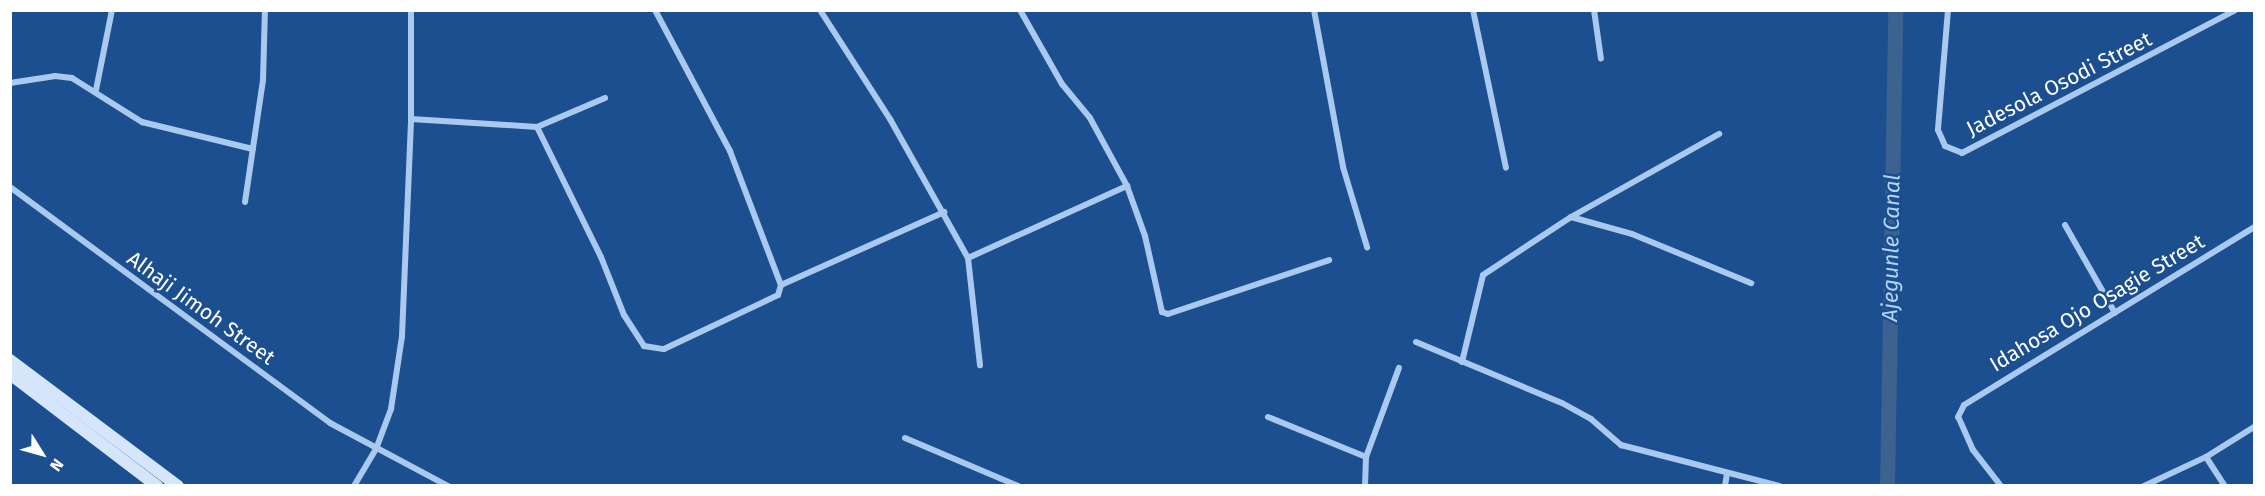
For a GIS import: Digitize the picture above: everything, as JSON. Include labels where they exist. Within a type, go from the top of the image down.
[{"type":"main road","points":[[10,360],[178,486]]},
{"type":"main road","points":[[10,374],[157,486]]},
{"type":"main road","points":[[92,437],[101,427]]},
{"type":"street","points":[[96,90],[112,10]]},
{"type":"street","points":[[245,202],[263,80],[265,10]]},
{"type":"street","points":[[354,486],[376,449],[391,409],[402,336],[411,119],[411,10]]},
{"type":"street","points":[[537,127],[602,257],[624,315],[644,346],[664,349],[778,295],[781,285],[730,151],[655,10]]},
{"type":"street","points":[[820,10],[944,212],[968,258],[980,364]]},
{"type":"street","points":[[1020,10],[1062,84],[1090,118],[1127,186],[1145,236],[1162,312],[1168,314],[1329,260]]},
{"type":"street","points":[[1314,10],[1343,167],[1367,247]]},
{"type":"street","points":[[1473,10],[1506,168]]},
{"type":"street","points":[[1594,10],[1601,59]]},
{"type":"street","name":"Jadesola Osodi Street","points":[[1948,10],[1938,130],[1945,146],[1962,153],[2235,10]]},
{"type":"street","points":[[10,83],[55,76],[72,78],[96,90],[142,122],[253,149]]},
{"type":"street","points":[[411,119],[537,127],[605,98]]},
{"type":"street","points":[[1462,362],[1483,275],[1571,217],[1719,134]]},
{"type":"street","points":[[968,258],[1127,186]]},
{"type":"street","name":"Alhaji Jimoh Street","points":[[10,187],[279,387],[376,449],[448,486]]},
{"type":"street","points":[[781,285],[944,212]]},
{"type":"street","points":[[1571,217],[1632,234],[1750,283]]},
{"type":"street","points":[[2065,225],[2115,313]]},
{"type":"street","name":"Idahosa Ojo Osagie Street","points":[[2001,486],[1973,450],[1958,417],[1959,410],[2021,367],[2115,313],[2254,227]]},
{"type":"street","points":[[1416,342],[1562,403],[1591,419],[1621,445],[1780,486]]},
{"type":"street","points":[[1365,486],[1366,457],[1399,368]]},
{"type":"street","points":[[1268,417],[1366,457]]},
{"type":"street","points":[[2144,486],[2206,457],[2254,427]]},
{"type":"street","points":[[905,438],[1018,486]]},
{"type":"street","points":[[2206,457],[2225,486]]},
{"type":"street","points":[[1725,486],[1727,472]]},
{"type":"waterway","name":"Ajegunle Canal","points":[[1887,486],[1895,10]]}]
